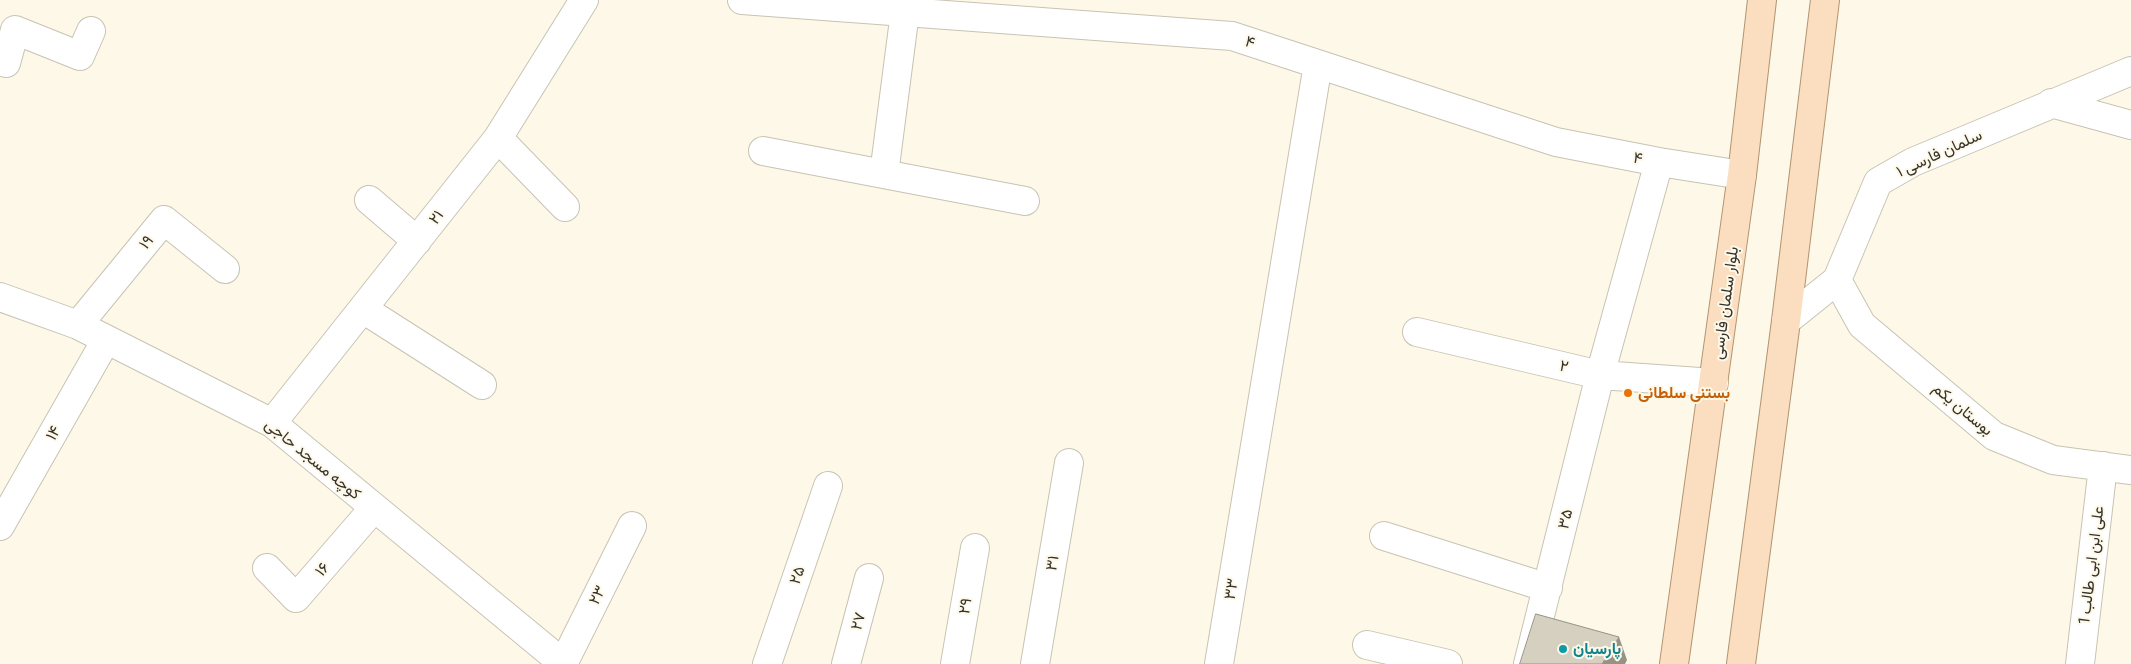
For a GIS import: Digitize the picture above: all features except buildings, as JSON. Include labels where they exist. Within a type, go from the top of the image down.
[{"type":"main road","name":"بلوار سلمان فارسی","points":[[1677,661],[1742,175],[1762,0]]},
{"type":"main road","points":[[1741,664],[1786,321],[1825,0]]},
{"type":"street","name":"۲۱","points":[[272,423],[498,138],[584,0]]},
{"type":"street","name":"۴","points":[[742,0],[1232,36],[1556,142],[1659,162],[1742,175]]},
{"type":"street","points":[[884,174],[905,12]]},
{"type":"street","points":[[0,61],[6,63],[15,30],[80,56],[91,31]]},
{"type":"street","name":"۳۳","points":[[1218,664],[1318,64]]},
{"type":"street","name":"سلمان فارسی ۱","points":[[1786,321],[1837,280],[1878,182],[1913,162],[2131,71]]},
{"type":"street","points":[[2051,103],[2131,125]]},
{"type":"street","points":[[498,138],[565,207]]},
{"type":"street","points":[[764,151],[1025,201]]},
{"type":"street","name":"۳۵","points":[[1528,664],[1600,374],[1659,162]]},
{"type":"street","points":[[370,200],[417,242]]},
{"type":"street","name":"۱۹","points":[[78,325],[164,220],[225,269]]},
{"type":"street","name":"بوستان یکم","points":[[1837,280],[1862,325],[1994,436],[2053,460],[2131,470]]},
{"type":"street","name":"کوچه مسجد حاجی","points":[[0,298],[78,325],[272,423],[563,664]]},
{"type":"street","points":[[363,309],[482,385]]},
{"type":"street","name":"۲","points":[[1417,332],[1600,374],[1714,383]]},
{"type":"street","name":"۱۴","points":[[0,526],[106,340]]},
{"type":"street","name":"۳۱","points":[[1035,664],[1069,463]]},
{"type":"street","name":"علی ابن ابی طالب 1","points":[[2080,664],[2103,466]]},
{"type":"street","name":"۲۵","points":[[767,664],[828,486]]},
{"type":"street","name":"۱۶","points":[[267,568],[296,598],[374,508]]},
{"type":"street","name":"۲۳","points":[[563,664],[632,526]]},
{"type":"street","points":[[1384,536],[1548,588]]},
{"type":"street","name":"۲۹","points":[[955,664],[975,548]]},
{"type":"street","name":"۲۷","points":[[846,664],[869,578]]},
{"type":"street","points":[[1367,645],[1448,664]]},
{"type":"place","name":"بستنی سلطانی","points":[[1628,393]]},
{"type":"place","name":"پارسیان","points":[[1563,649]]}]
